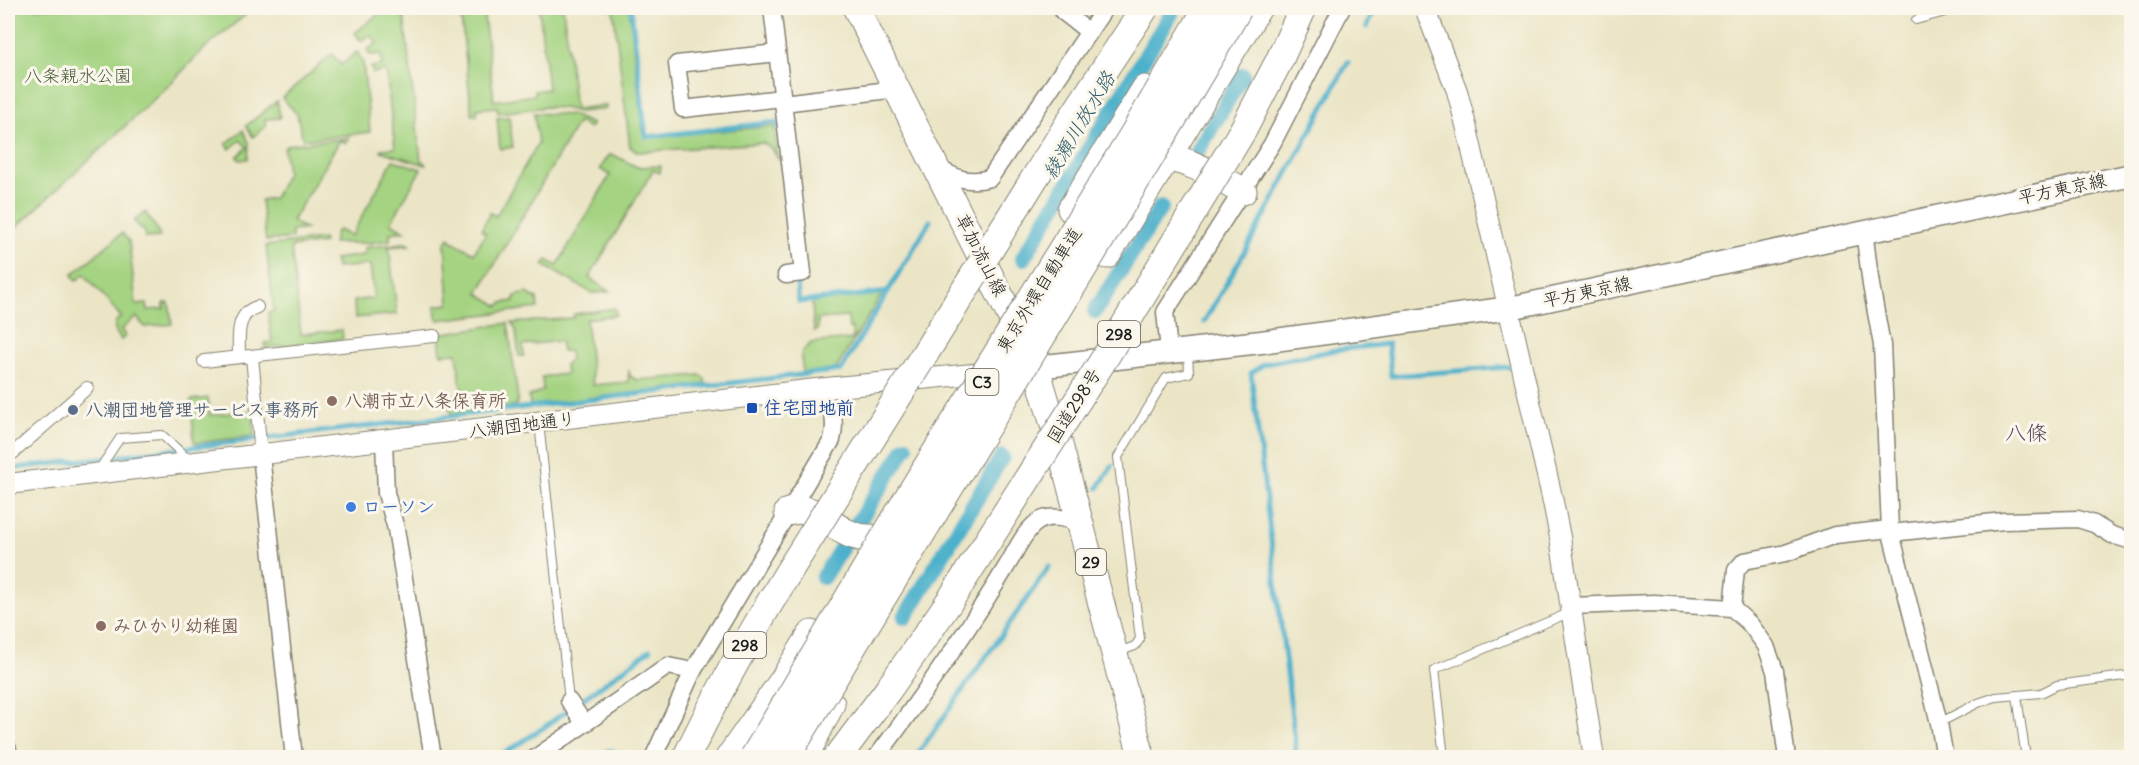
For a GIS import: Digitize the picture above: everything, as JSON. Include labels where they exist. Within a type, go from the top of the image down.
[{"type":"highway","name":"298","points":[[686,758],[735,662],[776,589],[1074,115],[1145,8]]},
{"type":"highway","name":"298","points":[[729,758],[784,679],[1195,8]]},
{"type":"highway","name":"東京外環自動車道","points":[[755,758],[913,492],[1132,140],[1209,8]]},
{"type":"highway","name":"東京外環自動車道","points":[[784,758],[1148,160],[1237,8]]},
{"type":"highway","points":[[804,758],[828,709],[1258,8]]},
{"type":"highway","name":"国道298号","points":[[837,758],[949,602],[1106,356],[1243,130],[1279,61],[1303,8]]},
{"type":"highway","points":[[1167,158],[1178,159],[1243,191]]},
{"type":"highway","points":[[788,512],[802,510],[812,513],[850,535],[871,538]]},
{"type":"main road","name":"草加流山線","points":[[856,8],[1036,368],[1081,524],[1142,758]]},
{"type":"main road","name":"平方東京線","points":[[1036,368],[1510,308],[2132,175]]},
{"type":"street","points":[[772,8],[803,273],[786,274]]},
{"type":"street","points":[[1062,8],[1063,12],[1089,32]]},
{"type":"street","points":[[935,167],[957,178],[976,182],[990,178],[1105,8]]},
{"type":"street","points":[[1178,350],[1166,312],[1272,144],[1341,8]]},
{"type":"street","points":[[1425,8],[1457,92],[1510,308],[1554,507],[1594,758]]},
{"type":"street","points":[[777,53],[677,63],[683,109],[897,89]]},
{"type":"street","points":[[1864,231],[1882,345],[1890,531],[1939,723],[1945,758]]},
{"type":"street","points":[[239,357],[239,329],[243,316],[257,307]]},
{"type":"street","points":[[204,361],[434,336]]},
{"type":"street","points":[[252,356],[294,758]]},
{"type":"street","name":"八潮団地通り","points":[[8,484],[816,389],[1036,368]]},
{"type":"street","points":[[8,454],[13,453],[87,388]]},
{"type":"street","points":[[653,758],[693,671],[832,440],[836,426],[834,416],[816,389]]},
{"type":"street","points":[[384,441],[386,493],[396,530],[434,758]]},
{"type":"street","points":[[876,758],[975,618],[1027,534],[1040,520],[1053,517],[1081,524]]},
{"type":"street","points":[[1732,608],[1736,570],[1744,561],[1786,553],[1835,535],[2004,521],[2078,519],[2094,524],[2112,535],[2132,541]]},
{"type":"street","points":[[1571,609],[1654,603],[1732,608],[1750,624],[1766,646],[1775,671],[1787,758]]},
{"type":"street","points":[[536,758],[668,666],[693,671]]},
{"type":"street","points":[[572,704],[584,723]]},
{"type":"street","points":[[8,749],[9,758]]},
{"type":"lane","points":[[1916,20],[1960,8]]},
{"type":"lane","points":[[1114,653],[1135,646],[1140,639],[1118,457],[1166,378],[1189,373],[1178,350]]},
{"type":"lane","points":[[539,423],[572,704]]},
{"type":"lane","points":[[97,474],[120,438],[162,435],[191,463]]},
{"type":"lane","points":[[1444,758],[1434,670],[1571,609]]},
{"type":"lane","points":[[1939,723],[1978,703],[1996,697],[2041,693],[2057,685],[2132,675]]},
{"type":"lane","points":[[2017,696],[2026,758]]},
{"type":"green space","name":"八条親水公園","points":[[8,8],[254,8],[206,47],[166,88],[8,235]]},
{"type":"green space","points":[[386,8],[403,8],[421,161],[426,165],[381,151],[381,149],[395,148],[386,71],[373,73],[371,67],[382,65],[381,54],[370,55],[367,50],[377,43],[371,35],[361,41],[355,33]]},
{"type":"green space","points":[[460,8],[483,8],[494,101],[535,95],[534,91],[548,89],[539,8],[563,8],[575,109],[606,105],[606,109],[579,112],[547,107],[498,113],[497,107],[477,109],[477,115],[472,115]]},
{"type":"green space","points":[[613,8],[629,8],[644,138],[774,126],[779,160],[772,149],[763,143],[638,152],[630,147]]},
{"type":"green space","points":[[357,52],[363,62],[370,132],[303,140],[297,114],[282,98],[332,54],[341,65]]},
{"type":"green space","points":[[277,101],[280,118],[265,119],[265,127],[253,137],[246,126]]},
{"type":"green space","points":[[534,113],[572,115],[592,124],[589,128],[578,122],[478,293],[499,306],[502,303],[514,301],[515,296],[527,293],[537,299],[538,308],[439,320],[436,317],[435,306],[449,304],[445,243],[449,237],[450,240],[474,253],[486,233],[481,230],[490,213],[496,216],[538,143]]},
{"type":"green space","points":[[509,117],[513,147],[500,149],[497,118]]},
{"type":"green space","points":[[243,130],[249,143],[248,159],[239,160],[237,157],[247,147],[240,140],[230,149],[226,144]]},
{"type":"green space","points":[[349,138],[346,143],[340,140],[292,221],[306,229],[292,231],[292,238],[266,241],[261,200],[274,198],[287,173],[284,149],[287,145]]},
{"type":"green space","points":[[609,155],[614,155],[637,167],[661,166],[660,173],[653,170],[589,278],[610,292],[592,293],[543,265],[547,260],[557,266],[610,175],[600,169]]},
{"type":"green space","points":[[393,160],[421,169],[391,223],[405,231],[390,233],[390,240],[369,243],[333,243],[336,231],[339,230],[351,236]]},
{"type":"green space","points":[[145,212],[160,237],[145,238],[145,232],[134,221]]},
{"type":"green space","points":[[122,233],[129,241],[136,305],[147,304],[148,310],[164,309],[164,303],[169,303],[172,324],[145,327],[136,317],[121,330],[126,336],[121,340],[115,331],[115,322],[121,317],[84,274],[76,281],[72,275]]},
{"type":"green space","points":[[323,239],[324,243],[291,247],[301,334],[342,330],[343,339],[265,348],[265,343],[272,342],[268,312],[274,311],[266,246]]},
{"type":"green space","points":[[404,243],[411,245],[389,247],[397,314],[355,318],[354,301],[374,298],[370,265],[336,268],[335,259],[364,255],[364,248]]},
{"type":"green space","points":[[882,294],[836,369],[802,373],[802,352],[811,343],[853,339],[848,317],[818,319],[818,330],[814,331],[812,302]]},
{"type":"green space","points":[[615,308],[616,315],[586,319],[593,385],[628,382],[629,370],[630,376],[637,380],[700,375],[704,377],[706,384],[531,405],[528,397],[543,390],[542,377],[566,374],[565,365],[570,360],[569,351],[562,351],[560,341],[523,345],[524,356],[519,356],[516,330],[512,323],[573,318],[574,314]]},
{"type":"green space","points":[[508,323],[518,399],[516,406],[451,414],[446,397],[462,395],[457,353],[441,354],[439,334]]},
{"type":"green space","points":[[208,398],[210,415],[254,411],[254,436],[194,442],[191,400]]},
{"type":"waterway","points":[[631,8],[646,137],[777,122],[778,128]]},
{"type":"waterway","points":[[1367,27],[1375,8]]},
{"type":"waterway","name":"綾瀬川放水路","points":[[1023,258],[1171,14]]},
{"type":"waterway","points":[[1204,322],[1348,62]]},
{"type":"waterway","name":"綾瀬川放水路","points":[[1198,150],[1243,75]]},
{"type":"waterway","name":"綾瀬川放水路","points":[[1095,311],[1161,207]]},
{"type":"waterway","points":[[8,469],[841,370],[930,221]]},
{"type":"waterway","points":[[796,277],[799,302],[887,292]]},
{"type":"waterway","points":[[1297,758],[1251,373],[1264,364],[1336,350],[1388,344],[1391,376],[1509,367]]},
{"type":"waterway","name":"綾瀬川放水路","points":[[823,577],[906,447]]},
{"type":"waterway","name":"綾瀬川放水路","points":[[905,617],[1002,457]]},
{"type":"waterway","points":[[1098,488],[1112,466]]},
{"type":"waterway","points":[[915,758],[1049,567]]},
{"type":"waterway","points":[[497,758],[543,728],[650,650]]},
{"type":"place","name":"八潮市立八条保育所","points":[[332,401]]},
{"type":"place","name":"住宅団地前","points":[[752,408]]},
{"type":"place","name":"八潮団地管理サービス事務所","points":[[73,410]]},
{"type":"place","name":"ローソン","points":[[351,507]]},
{"type":"place","name":"みひかり幼稚園","points":[[101,626]]},
{"type":"district","name":"八條","points":[[2026,433]]}]
